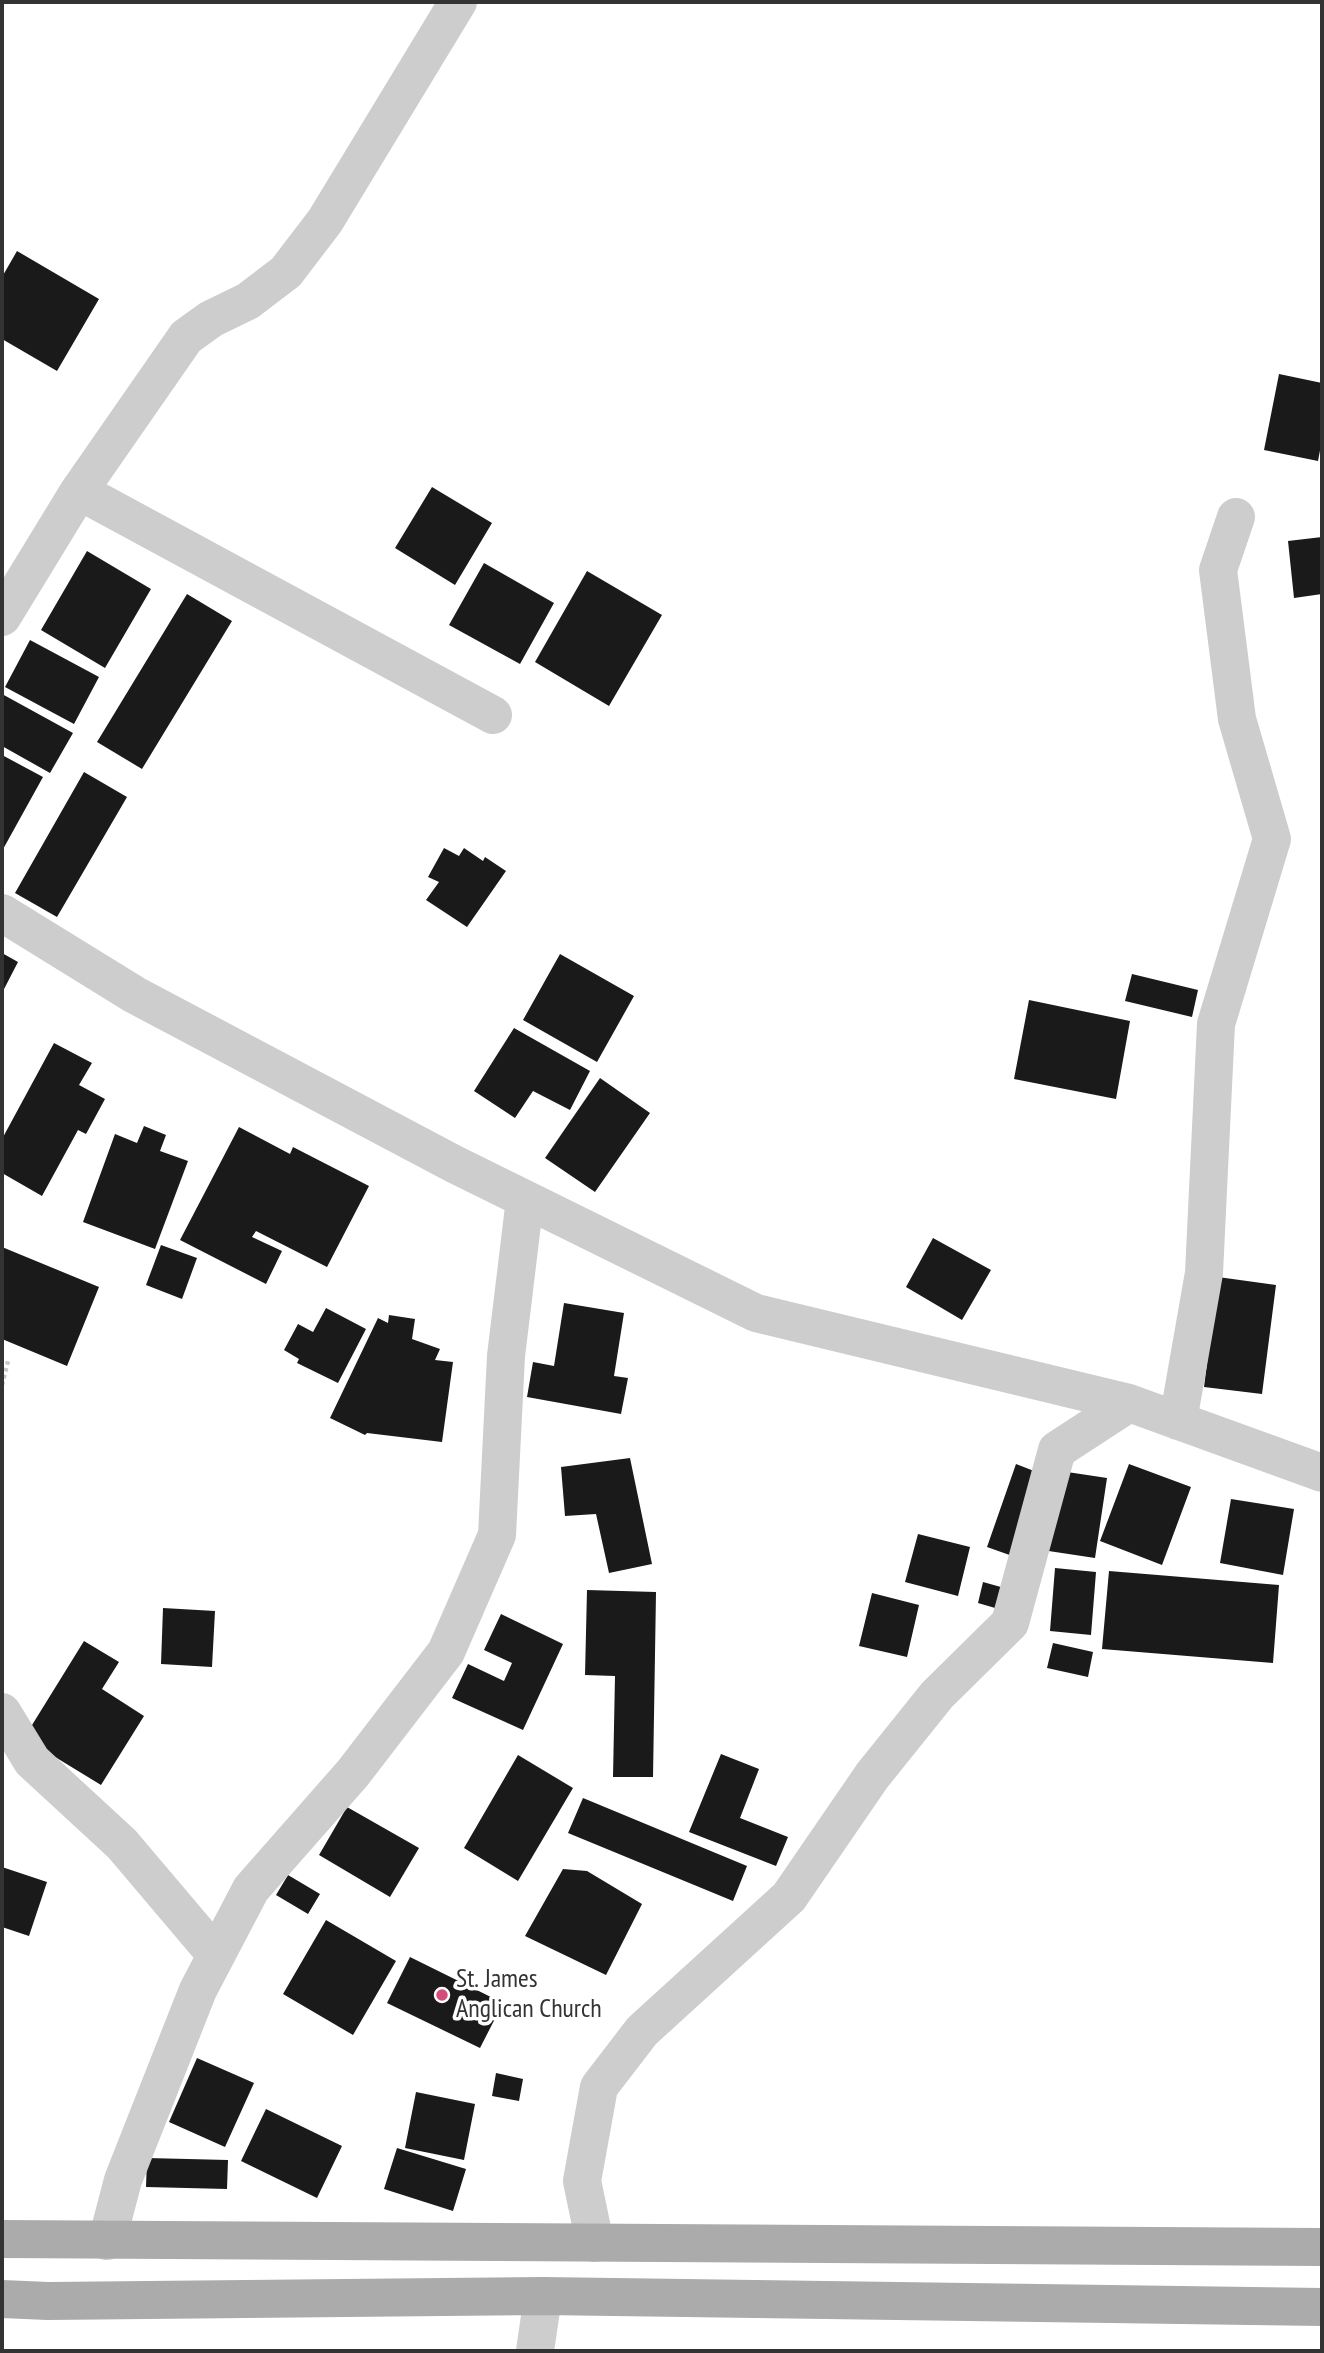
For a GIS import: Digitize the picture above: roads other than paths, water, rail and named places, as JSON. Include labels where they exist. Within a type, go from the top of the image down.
[{"type":"main road","points":[[2,2239],[1322,2247]]},
{"type":"main road","points":[[2,2299],[48,2301],[543,2296],[1322,2306]]},
{"type":"street","points":[[2,617],[79,491],[186,337],[248,301],[286,272],[325,221],[457,2]]},
{"type":"street","points":[[79,491],[494,715]]},
{"type":"street","points":[[1178,1421],[1205,1273],[1216,1024],[1272,839],[1237,719],[1218,570],[1236,517]]},
{"type":"street","points":[[2,913],[135,995],[524,1199],[756,1313],[1129,1404],[1322,1472]]},
{"type":"street","points":[[107,2241],[123,2180],[198,1990],[251,1889],[353,1773],[446,1652],[497,1535],[506,1356],[524,1199]]},
{"type":"street","points":[[595,2243],[582,2181],[599,2087],[642,2031],[789,1897],[872,1776],[929,1705],[1010,1623],[1057,1450],[1129,1404]]},
{"type":"street","points":[[2,1712],[32,1761],[122,1844],[216,1955]]},
{"type":"street","points":[[535,2351],[543,2296]]},
{"type":"place","name":"St. James Anglican Church","points":[[442,1995]]}]
